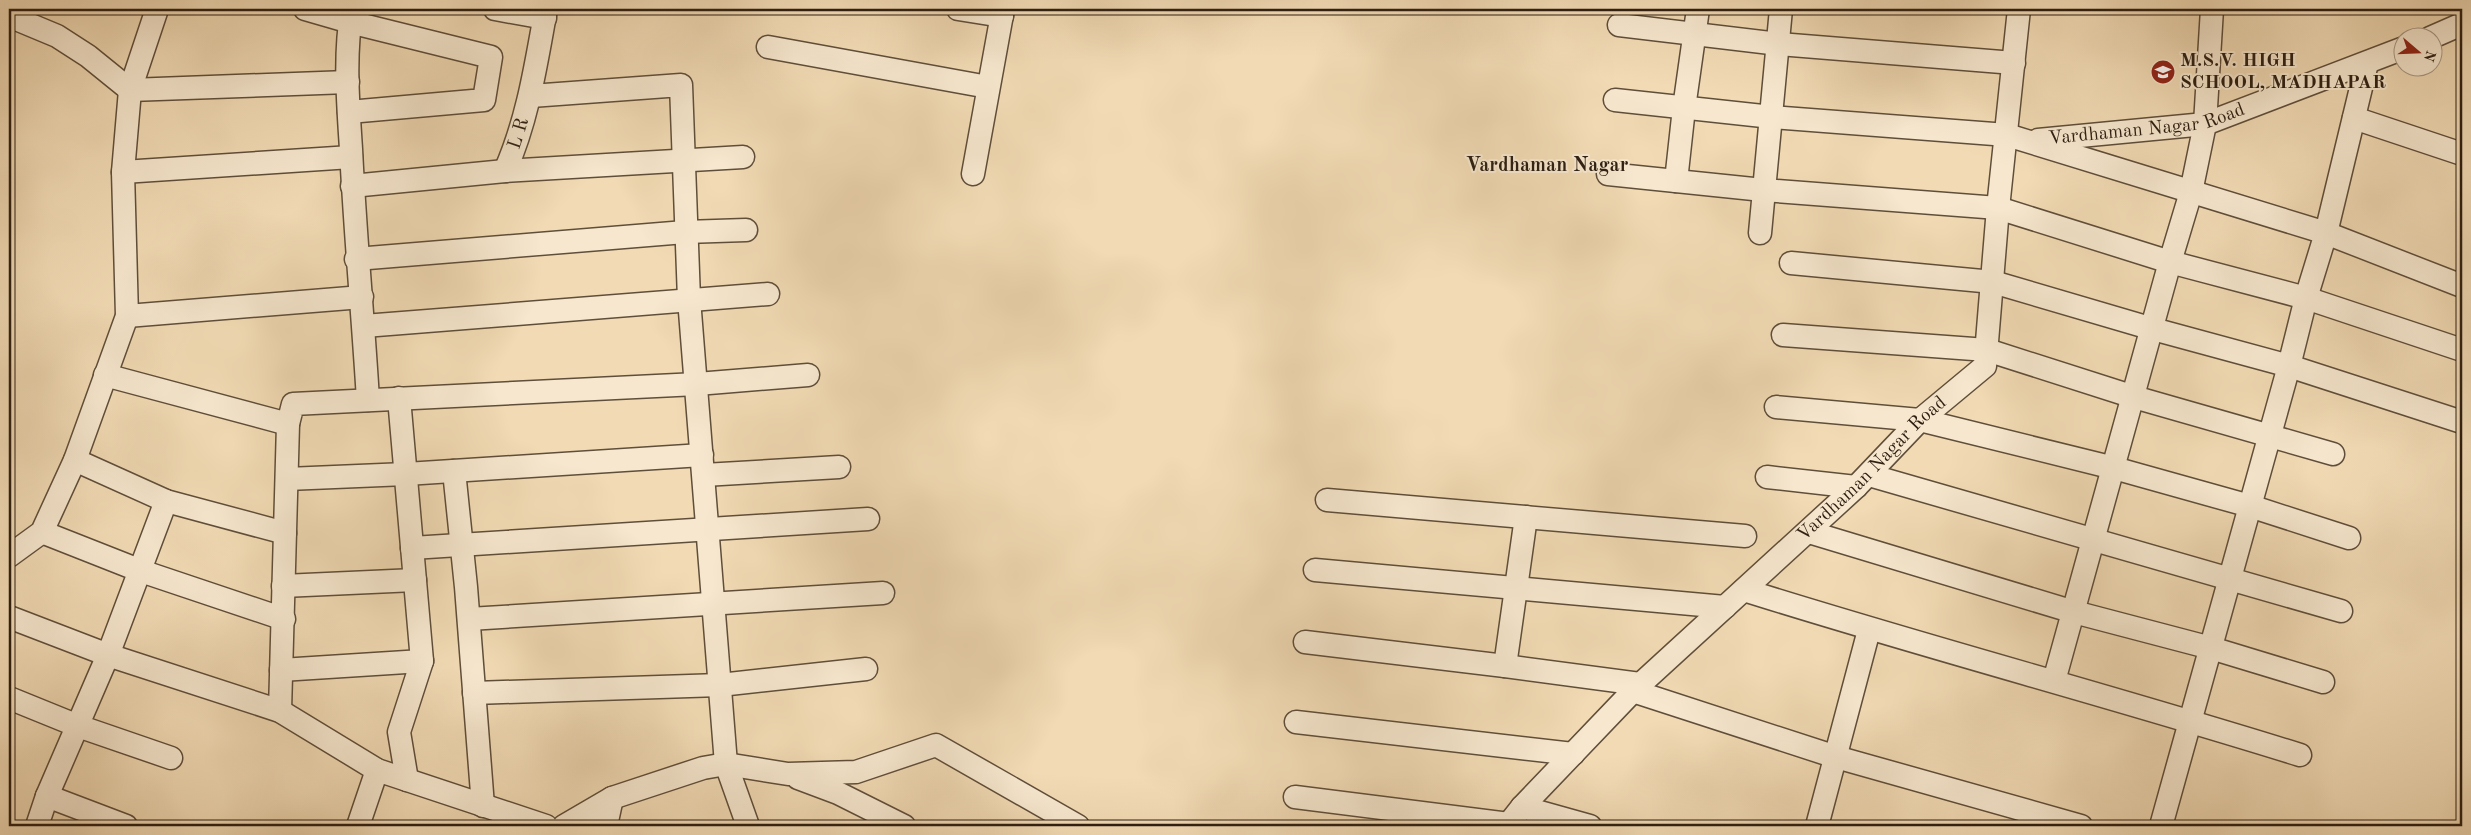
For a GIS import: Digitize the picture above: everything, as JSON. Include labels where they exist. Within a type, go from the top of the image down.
[{"type":"street","points":[[9,556],[42,532],[75,460],[127,316],[123,172],[130,90],[157,9]]},
{"type":"street","points":[[306,9],[351,16],[491,57],[484,100],[349,112]]},
{"type":"street","points":[[495,9],[546,14]]},
{"type":"street","points":[[958,9],[1002,13],[972,174]]},
{"type":"street","points":[[1676,181],[1698,9]]},
{"type":"street","points":[[1760,233],[1782,9]]},
{"type":"street","name":"Vardhaman Nagar Road","points":[[1513,819],[1637,688],[1863,481],[1920,420],[1985,366],[1998,208],[2017,138],[2014,64],[2019,9]]},
{"type":"street","points":[[2054,681],[2170,262],[2192,192],[2204,124],[2212,9]]},
{"type":"street","name":"L R","points":[[505,171],[518,141],[530,96],[546,14]]},
{"type":"street","points":[[9,16],[57,36],[88,56],[130,90],[348,82]]},
{"type":"street","points":[[351,16],[348,82],[352,186],[356,259],[362,297],[368,400]]},
{"type":"street","points":[[2444,32],[2462,24]]},
{"type":"street","points":[[1619,25],[1778,44],[2014,64]]},
{"type":"street","points":[[768,46],[988,87]]},
{"type":"street","name":"Vardhaman Nagar Road","points":[[2017,138],[2204,124],[2394,52]]},
{"type":"street","points":[[2161,826],[2289,366],[2306,298],[2326,233],[2367,63]]},
{"type":"street","points":[[530,96],[681,84],[682,160],[689,299],[726,764],[748,826]]},
{"type":"street","points":[[1615,100],[1772,117],[2017,138],[2326,233],[2462,286]]},
{"type":"street","points":[[2354,118],[2462,154]]},
{"type":"street","points":[[123,172],[351,157]]},
{"type":"street","points":[[352,186],[505,171],[743,157]]},
{"type":"street","points":[[1608,174],[1763,190],[1998,208],[2170,262],[2306,298],[2462,350]]},
{"type":"street","points":[[356,259],[685,232],[746,230]]},
{"type":"street","points":[[1791,263],[1993,282],[2153,329],[2289,366],[2462,422]]},
{"type":"street","points":[[364,326],[768,294]]},
{"type":"street","points":[[127,316],[362,297]]},
{"type":"street","points":[[1783,335],[1986,350],[2134,397],[2333,454]]},
{"type":"street","points":[[105,374],[288,424]]},
{"type":"street","points":[[280,711],[288,424],[293,404],[697,384],[808,375]]},
{"type":"street","points":[[399,398],[422,661],[399,732],[407,780]]},
{"type":"street","points":[[1776,406],[1920,420],[2114,468],[2250,506],[2348,538]]},
{"type":"street","points":[[75,460],[166,501],[285,533]]},
{"type":"street","points":[[287,479],[454,471],[703,465],[839,467]]},
{"type":"street","points":[[454,471],[469,619],[483,806]]},
{"type":"street","points":[[1768,477],[1863,481],[2094,539],[2341,611]]},
{"type":"street","points":[[1327,500],[1745,536]]},
{"type":"street","points":[[37,826],[108,655],[166,501]]},
{"type":"street","points":[[1505,666],[1518,588],[1526,517]]},
{"type":"street","points":[[412,548],[868,519]]},
{"type":"street","points":[[42,532],[140,571],[284,619]]},
{"type":"street","points":[[1809,532],[2074,612],[2211,648],[2323,682]]},
{"type":"street","points":[[1315,570],[1726,607]]},
{"type":"street","points":[[283,586],[415,580]]},
{"type":"street","points":[[1744,590],[1869,630],[2190,720],[2300,755]]},
{"type":"street","points":[[469,619],[883,593]]},
{"type":"street","points":[[9,617],[108,655],[280,711],[377,770],[546,826]]},
{"type":"street","points":[[1817,826],[1869,630]]},
{"type":"street","points":[[1305,642],[1505,666],[1637,688],[1836,757],[2081,826]]},
{"type":"street","points":[[281,670],[422,661]]},
{"type":"street","points":[[474,693],[720,685],[866,669]]},
{"type":"street","points":[[9,698],[78,726],[170,758]]},
{"type":"street","points":[[1296,722],[1573,754]]},
{"type":"street","points":[[564,826],[612,798],[703,768],[726,764],[788,774],[856,772],[936,745],[1078,826]]},
{"type":"street","points":[[358,826],[377,770]]},
{"type":"street","points":[[788,774],[838,793],[904,826]]},
{"type":"street","points":[[48,796],[126,826]]},
{"type":"street","points":[[1294,797],[1590,826]]},
{"type":"street","points":[[606,826],[612,798]]},
{"type":"place","name":"M.S.V. HIGH SCHOOL, MADHAPAR","points":[[2163,72]]},
{"type":"district","name":"Vardhaman Nagar","points":[[1547,166]]}]
